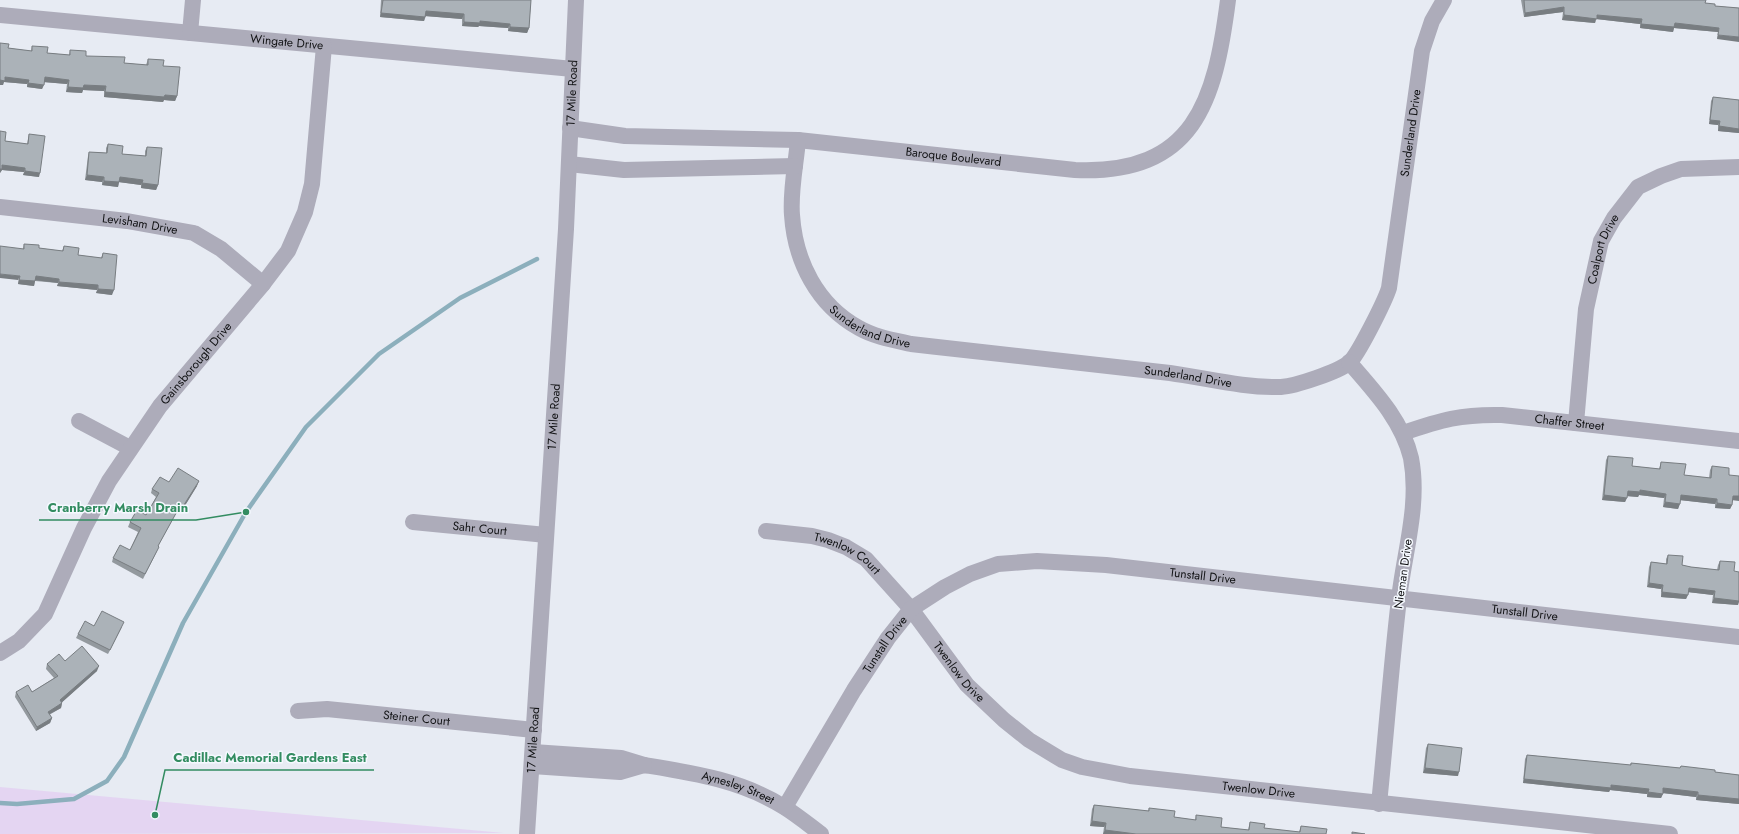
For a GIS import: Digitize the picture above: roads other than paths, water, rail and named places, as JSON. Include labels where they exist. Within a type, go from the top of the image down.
[{"type":"street","points":[[190,33],[193,0]]},
{"type":"street","name":"17 Mile Road","points":[[527,834],[569,164],[576,0]]},
{"type":"street","name":"Baroque Boulevard","points":[[570,128],[625,136],[798,140],[1075,170],[1099,171],[1124,167],[1151,157],[1175,143],[1196,120],[1209,95],[1214,79],[1222,47],[1228,0]]},
{"type":"street","name":"Sunderland Drive","points":[[798,140],[792,214],[799,256],[817,291],[839,314],[858,328],[884,338],[911,344],[1202,377],[1253,386],[1282,387],[1298,384],[1321,376],[1349,362],[1385,301],[1389,288],[1422,51],[1432,21],[1444,0]]},
{"type":"street","name":"Wingate Drive","points":[[0,15],[573,69]]},
{"type":"street","name":"Gainsborough Drive","points":[[0,653],[19,641],[45,614],[84,528],[109,481],[130,448],[160,406],[263,284],[288,251],[305,212],[312,184],[324,46]]},
{"type":"street","points":[[569,164],[624,170],[796,166]]},
{"type":"street","name":"Coalport Drive","points":[[1576,423],[1586,309],[1601,241],[1614,218],[1638,187],[1661,176],[1681,169],[1739,167]]},
{"type":"street","name":"Levisham Drive","points":[[0,207],[127,220],[194,233],[220,249],[263,284]]},
{"type":"street","name":"Nieman Drive","points":[[1349,362],[1392,414],[1403,433],[1410,457],[1414,497],[1399,598],[1379,804]]},
{"type":"street","name":"Chaffer Street","points":[[1403,433],[1439,420],[1469,415],[1502,415],[1739,441]]},
{"type":"street","points":[[79,422],[130,448]]},
{"type":"street","name":"Sahr Court","points":[[413,522],[546,535]]},
{"type":"street","name":"Twenlow Court","points":[[766,531],[812,536],[846,547],[866,559],[911,609]]},
{"type":"street","name":"Tunstall Drive","points":[[785,807],[854,690],[888,638],[911,609],[945,587],[970,574],[998,564],[1037,561],[1106,565],[1739,637]]},
{"type":"street","name":"Twenlow Drive","points":[[911,609],[968,685],[986,705],[1029,740],[1062,760],[1082,767],[1130,776],[1379,804],[1576,829],[1670,834]]},
{"type":"street","name":"Steiner Court","points":[[298,710],[327,709],[534,730]]},
{"type":"street","name":"Aynesley Street","points":[[532,759],[621,758],[644,765],[709,776],[759,793],[785,807],[821,834]]},
{"type":"waterway","points":[[0,803],[17,804],[74,799],[107,781],[124,757],[183,623],[246,512],[306,427],[379,354],[460,298],[537,259]]},
{"type":"place","name":"Cranberry Marsh Drain","points":[[246,512]]},
{"type":"place","name":"Cadillac Memorial Gardens East","points":[[155,815]]}]
